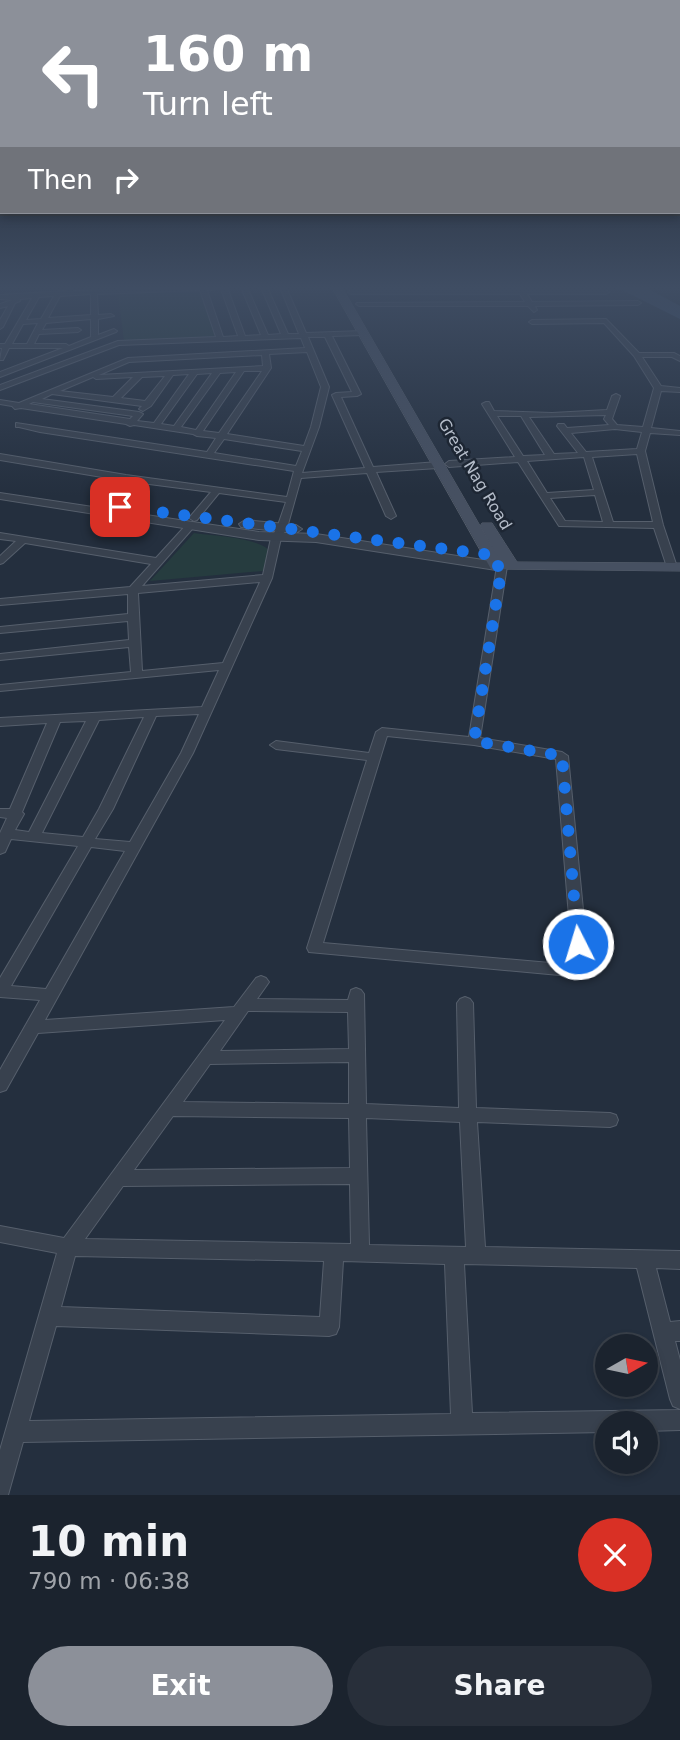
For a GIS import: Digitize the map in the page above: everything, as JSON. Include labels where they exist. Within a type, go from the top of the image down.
[{"type":"main road","name":"Great Nag Road","points":[[382,357],[502,562]]},
{"type":"main road","points":[[502,562],[675,562]]},
{"type":"street","points":[[0,375],[46,357]]},
{"type":"street","points":[[0,388],[82,357]]},
{"type":"street","points":[[86,377],[241,370],[280,357]]},
{"type":"street","points":[[0,1084],[187,753],[267,578],[297,472],[325,395],[325,387],[312,357]]},
{"type":"street","points":[[325,395],[357,394],[338,357]]},
{"type":"street","points":[[638,357],[658,388],[641,451],[658,525],[675,562]]},
{"type":"street","points":[[15,407],[128,360],[266,360]]},
{"type":"street","points":[[106,369],[266,360]]},
{"type":"street","points":[[209,455],[266,360]]},
{"type":"street","points":[[198,433],[241,370]]},
{"type":"street","points":[[175,430],[217,371]]},
{"type":"street","points":[[155,427],[195,372]]},
{"type":"street","points":[[130,424],[171,373]]},
{"type":"street","points":[[115,400],[139,375]]},
{"type":"street","points":[[658,388],[680,390]]},
{"type":"street","points":[[51,392],[148,404]]},
{"type":"street","points":[[336,394],[391,516]]},
{"type":"street","points":[[615,396],[608,419],[615,427]]},
{"type":"street","points":[[33,399],[138,414]]},
{"type":"street","points":[[0,402],[15,407],[306,449]]},
{"type":"street","points":[[486,404],[562,524],[658,525]]},
{"type":"street","points":[[491,413],[552,415],[609,412]]},
{"type":"street","points":[[524,415],[551,457]]},
{"type":"street","points":[[552,415],[585,454],[609,525]]},
{"type":"street","points":[[19,425],[297,472],[370,470],[641,451]]},
{"type":"street","points":[[565,431],[615,427],[680,433]]},
{"type":"street","points":[[0,457],[291,500]]},
{"type":"street","points":[[0,489],[192,522]]},
{"type":"street","points":[[137,676],[134,590],[217,490]]},
{"type":"street","points":[[544,496],[598,492]]},
{"type":"street","points":[[0,496],[502,562],[474,741]]},
{"type":"street","points":[[0,536],[159,562]]},
{"type":"street","points":[[0,561],[22,541]]},
{"type":"street","points":[[0,602],[267,578]]},
{"type":"street","points":[[0,630],[133,617]]},
{"type":"street","points":[[0,657],[134,643]]},
{"type":"street","points":[[0,688],[227,666]]},
{"type":"street","points":[[0,722],[206,710]]},
{"type":"street","points":[[50,995],[0,991],[88,842],[151,713]]},
{"type":"street","points":[[34,836],[94,717]]},
{"type":"street","points":[[0,849],[55,719]]},
{"type":"street","points":[[382,732],[474,741],[562,756],[581,971],[314,948],[382,732]]},
{"type":"street","points":[[276,745],[374,757]]},
{"type":"street","points":[[0,813],[17,814]]},
{"type":"street","points":[[7,834],[133,847]]},
{"type":"street","points":[[0,1488],[68,1247],[261,982]]},
{"type":"street","points":[[32,1027],[356,1000],[360,1253]]},
{"type":"street","points":[[465,1003],[476,1256]]},
{"type":"street","points":[[205,1058],[357,1055]]},
{"type":"street","points":[[168,1109],[358,1111],[610,1119]]},
{"type":"street","points":[[117,1178],[359,1176]]},
{"type":"street","points":[[0,1234],[68,1247],[680,1261]]},
{"type":"street","points":[[48,1316],[329,1327],[334,1252]]},
{"type":"street","points":[[454,1255],[462,1424]]},
{"type":"street","points":[[644,1260],[671,1332],[680,1399]]},
{"type":"street","points":[[16,1432],[680,1420]]},
{"type":"green space","points":[[194,533],[260,544],[273,555],[263,571],[150,581]]},
{"type":"route","points":[[120,507],[194,518],[320,531],[421,548],[492,555],[496,566],[502,566],[474,741],[562,756],[578,944]]}]
